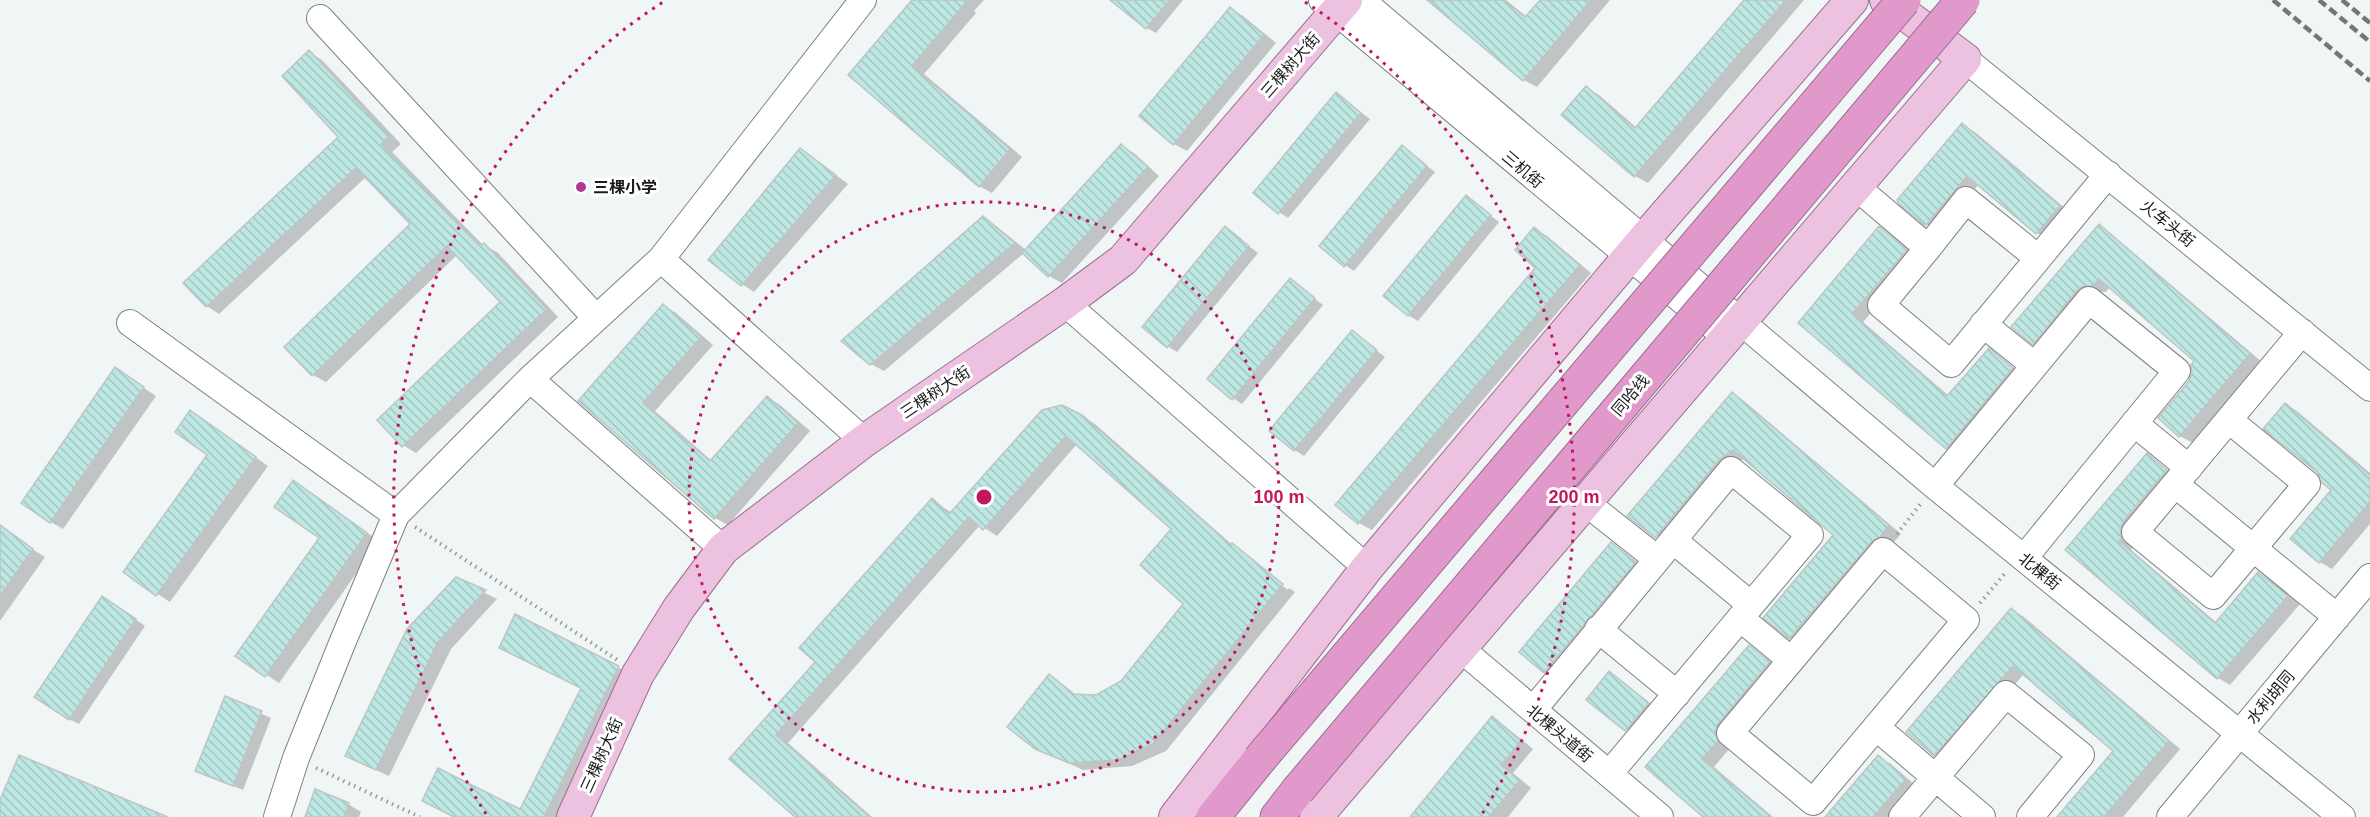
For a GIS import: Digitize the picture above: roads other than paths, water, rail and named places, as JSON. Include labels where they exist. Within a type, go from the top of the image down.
[{"type":"highway","points":[[1213,817],[1904,0]]},
{"type":"highway","name":"同哈线","points":[[1277,817],[1963,0]]},
{"type":"main road","points":[[1175,817],[1367,568],[1636,249],[1852,0]]},
{"type":"main road","points":[[1316,817],[1965,59],[1886,0]]},
{"type":"main road","name":"三棵树大街","points":[[573,817],[638,674],[679,608],[723,549],[864,441],[1065,303],[1123,260],[1341,3]]},
{"type":"street","points":[[277,817],[296,758],[342,641],[396,515],[530,379],[661,259],[863,0]]},
{"type":"street","name":"三机街","points":[[1341,3],[1732,329]]},
{"type":"street","points":[[320,18],[596,318]]},
{"type":"street","name":"火车头街","points":[[1965,59],[2370,388]]},
{"type":"street","points":[[2038,258],[1966,200],[1881,305],[1951,364],[2108,174]]},
{"type":"street","points":[[1855,186],[1928,248]]},
{"type":"street","points":[[661,259],[864,441]]},
{"type":"street","points":[[1935,486],[2089,300],[2177,371],[2022,556]]},
{"type":"street","points":[[1065,303],[1367,568]]},
{"type":"street","points":[[130,323],[396,515]]},
{"type":"street","points":[[1983,324],[2034,365]]},
{"type":"street","name":"北棵街","points":[[1732,329],[1935,486],[2342,817]]},
{"type":"street","points":[[2229,420],[2307,484],[2213,596],[2135,532],[2302,332]]},
{"type":"street","points":[[530,379],[723,549]]},
{"type":"street","points":[[2134,423],[2253,548],[2337,617]]},
{"type":"street","points":[[1533,710],[1731,470],[1810,535],[1609,774]]},
{"type":"street","points":[[1585,502],[1665,549],[1746,612],[1791,660]]},
{"type":"street","points":[[1883,551],[1966,620],[1876,727],[1813,802],[1730,733],[1883,551]]},
{"type":"street","name":"水利胡同","points":[[2170,817],[2370,577]]},
{"type":"street","points":[[1598,629],[1677,694]]},
{"type":"street","name":"北棵头道街","points":[[1461,649],[1660,817]]},
{"type":"street","points":[[1902,817],[2006,694],[2080,755],[2030,817]]},
{"type":"street","points":[[1876,727],[1982,817]]},
{"type":"railway","points":[[2273,0],[2370,81]]},
{"type":"railway","points":[[2319,0],[2370,42]]},
{"type":"railway","points":[[2342,0],[2370,23]]},
{"type":"place","name":"三棵小学","points":[[581,187]]}]
